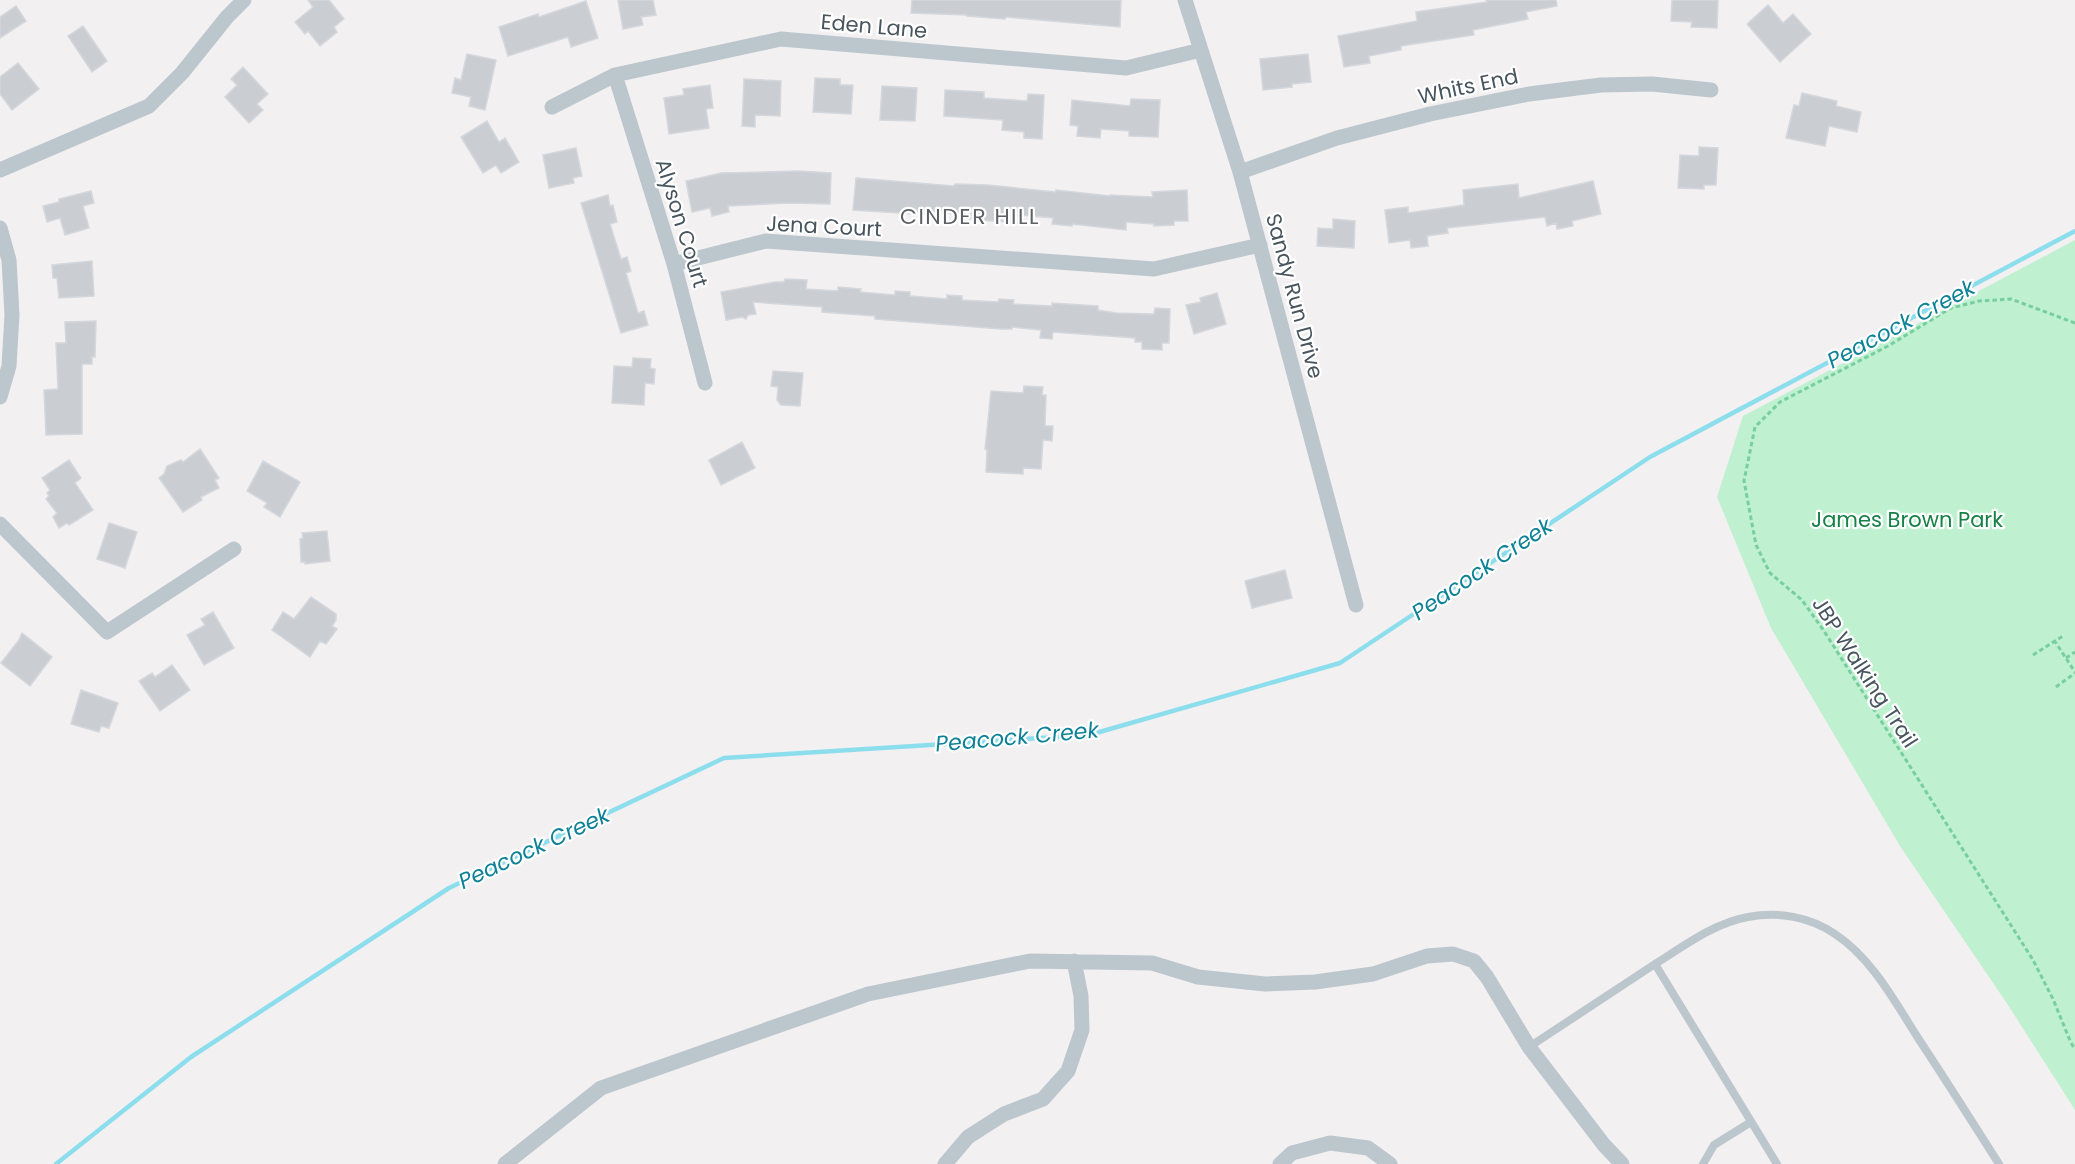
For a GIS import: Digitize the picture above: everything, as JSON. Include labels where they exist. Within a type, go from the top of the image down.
[{"type":"street","points":[[0,170],[149,106],[182,73],[227,17],[244,0]]},
{"type":"street","name":"Sandy Run Drive","points":[[1185,0],[1240,172],[1356,605]]},
{"type":"street","name":"Eden Lane","points":[[552,107],[615,75],[781,39],[1126,68],[1201,50]]},
{"type":"street","name":"Alyson Court","points":[[615,75],[674,264],[705,383]]},
{"type":"street","name":"Whits End","points":[[1240,172],[1348,135],[1430,114],[1529,94],[1601,85],[1652,84],[1711,90]]},
{"type":"street","points":[[0,228],[9,260],[12,315],[9,366],[0,397]]},
{"type":"street","name":"Jena Court","points":[[674,264],[766,241],[1155,269],[1260,245]]},
{"type":"street","points":[[0,524],[107,632],[234,549]]},
{"type":"street","points":[[505,1164],[602,1088],[868,994],[1030,962],[1152,963],[1198,977],[1265,984],[1315,982],[1373,974],[1426,956],[1452,954],[1474,961],[1487,977],[1529,1047],[1604,1145],[1622,1164]]},
{"type":"street","points":[[945,1164],[968,1137],[1004,1114],[1043,1099],[1068,1071],[1082,1030],[1081,996],[1074,961]]},
{"type":"street","points":[[1280,1164],[1292,1152],[1330,1143],[1368,1148],[1390,1164]]},
{"type":"lane","points":[[1529,1047],[1655,964],[1725,923],[1749,916],[1779,915],[1810,920],[1836,934],[1864,958],[1896,1003],[2000,1164]]},
{"type":"lane","points":[[1655,964],[1777,1164]]},
{"type":"lane","points":[[1703,1164],[1714,1144],[1751,1122]]},
{"type":"path","name":"JBP Walking Trail","points":[[2075,323],[2010,299],[1978,301],[1951,309],[1888,346],[1780,402],[1755,427],[1744,481],[1756,545],[1770,573],[1802,600],[1824,631],[2033,960],[2053,999],[2070,1043],[2075,1049]]},
{"type":"path","points":[[2033,655],[2063,636]]},
{"type":"path","points":[[2054,640],[2075,672],[2056,687]]},
{"type":"path","points":[[2066,658],[2075,652]]},
{"type":"green space","name":"James Brown Park","points":[[2075,240],[2075,1110],[2008,1005],[1900,846],[1771,628],[1717,497],[1743,416]]},
{"type":"building","points":[[308,0],[329,0],[344,19],[334,27],[337,32],[320,46],[308,31],[305,34],[295,22],[313,7]]},
{"type":"building","points":[[618,0],[653,0],[656,15],[641,17],[643,25],[623,29]]},
{"type":"building","points":[[912,0],[1121,0],[1120,27],[1006,17],[1005,19],[911,13]]},
{"type":"building","points":[[1486,0],[1556,0],[1557,6],[1526,12],[1528,19],[1473,30],[1474,35],[1401,46],[1401,50],[1369,56],[1370,63],[1344,67],[1338,36],[1417,21],[1416,12],[1487,2]]},
{"type":"building","points":[[1672,0],[1718,0],[1717,28],[1691,27],[1692,22],[1671,21]]},
{"type":"building","points":[[586,1],[598,38],[571,47],[568,37],[508,56],[499,27],[538,14],[539,17]]},
{"type":"building","points":[[1768,5],[1783,23],[1793,14],[1811,34],[1780,62],[1747,24]]},
{"type":"building","points":[[16,6],[26,21],[0,38],[0,17]]},
{"type":"building","points":[[83,26],[107,61],[92,72],[68,36]]},
{"type":"building","points":[[467,54],[496,60],[485,110],[469,106],[471,97],[452,93],[455,78],[461,80]]},
{"type":"building","points":[[1308,54],[1311,82],[1292,84],[1292,87],[1263,90],[1260,59]]},
{"type":"building","points":[[18,63],[39,89],[12,110],[0,94],[0,77]]},
{"type":"building","points":[[243,67],[268,94],[257,104],[263,110],[249,123],[225,97],[237,85],[231,79]]},
{"type":"building","points":[[815,78],[840,79],[840,85],[853,85],[851,114],[813,112]]},
{"type":"building","points":[[744,79],[781,81],[780,116],[755,115],[755,127],[742,126]]},
{"type":"building","points":[[710,85],[713,108],[706,109],[709,128],[669,134],[664,98],[684,95],[683,89]]},
{"type":"building","points":[[882,86],[917,88],[915,121],[880,120]]},
{"type":"building","points":[[945,90],[984,92],[984,98],[1027,101],[1028,94],[1044,95],[1042,139],[1024,138],[1024,132],[1002,130],[1003,120],[944,116]]},
{"type":"building","points":[[1802,93],[1837,101],[1836,106],[1861,112],[1857,132],[1829,126],[1825,146],[1786,138],[1794,105],[1799,106]]},
{"type":"building","points":[[1131,99],[1160,100],[1158,137],[1129,136],[1129,131],[1101,129],[1100,138],[1077,136],[1078,126],[1070,125],[1072,100],[1130,106]]},
{"type":"building","points":[[487,121],[499,142],[505,138],[519,162],[501,173],[496,165],[483,173],[461,137]]},
{"type":"building","points":[[1699,147],[1718,148],[1716,185],[1704,185],[1704,189],[1678,188],[1680,155],[1699,156]]},
{"type":"building","points":[[576,148],[582,176],[573,178],[574,183],[549,188],[543,155]]},
{"type":"building","points":[[799,171],[831,173],[830,204],[789,203],[728,206],[729,212],[712,216],[710,208],[692,212],[686,181],[721,173]]},
{"type":"building","points":[[856,178],[954,186],[955,184],[988,185],[1110,196],[1153,197],[1152,192],[1187,190],[1188,221],[1174,221],[1174,225],[1154,226],[1154,224],[1126,222],[1126,230],[1052,224],[1053,218],[1019,215],[1018,223],[968,219],[968,214],[931,212],[930,215],[853,210]]},
{"type":"building","points":[[1593,181],[1601,214],[1572,221],[1573,226],[1557,229],[1556,223],[1547,226],[1545,217],[1447,228],[1448,233],[1427,236],[1428,246],[1411,248],[1410,240],[1389,243],[1385,210],[1408,207],[1408,213],[1464,205],[1463,190],[1518,184],[1519,198]]},
{"type":"building","points":[[91,191],[94,203],[83,206],[89,228],[65,235],[60,218],[47,222],[43,206],[59,202],[59,199]]},
{"type":"building","points":[[608,195],[617,222],[610,224],[621,259],[627,257],[631,271],[626,273],[638,313],[644,311],[648,325],[621,333],[581,203]]},
{"type":"building","points":[[1333,219],[1355,221],[1354,248],[1317,246],[1318,228],[1333,229]]},
{"type":"building","points":[[92,261],[94,296],[59,298],[57,278],[53,278],[52,265]]},
{"type":"building","points":[[785,279],[807,280],[806,289],[838,291],[838,287],[861,289],[860,292],[895,295],[895,291],[910,292],[910,296],[947,299],[947,295],[962,296],[962,300],[998,302],[999,299],[1014,300],[1013,304],[1052,306],[1052,303],[1098,306],[1098,310],[1116,313],[1154,314],[1155,308],[1170,309],[1169,343],[1162,343],[1162,350],[1142,349],[1142,342],[1135,342],[1135,338],[1053,332],[1052,339],[1040,338],[1041,330],[875,319],[875,316],[822,312],[822,307],[753,302],[756,314],[748,315],[746,319],[742,317],[726,320],[721,292],[784,282]]},
{"type":"building","points":[[1217,293],[1226,324],[1194,334],[1186,305],[1201,302],[1200,298]]},
{"type":"building","points":[[96,321],[95,357],[92,357],[92,364],[82,364],[82,434],[46,435],[44,390],[58,389],[56,343],[66,343],[65,322]]},
{"type":"building","points":[[633,358],[651,359],[650,368],[655,369],[654,384],[645,383],[644,405],[612,403],[614,366],[632,367]]},
{"type":"building","points":[[773,371],[803,373],[800,406],[781,405],[777,400],[778,387],[771,386]]},
{"type":"building","points":[[1024,386],[1043,387],[1042,395],[1046,395],[1045,426],[1053,426],[1052,441],[1043,440],[1041,469],[1023,468],[1023,474],[986,472],[987,450],[985,449],[991,391],[1023,393]]},
{"type":"building","points":[[742,442],[755,468],[721,485],[709,460]]},
{"type":"building","points":[[200,449],[219,478],[215,480],[219,488],[201,497],[202,500],[183,512],[159,478],[164,474],[167,466],[181,460],[183,462]]},
{"type":"building","points":[[69,460],[81,478],[75,483],[93,510],[69,525],[67,523],[59,528],[53,517],[57,513],[46,499],[50,490],[42,478]]},
{"type":"building","points":[[263,461],[300,482],[280,517],[264,507],[267,503],[247,491]]},
{"type":"building","points":[[109,523],[137,532],[125,568],[97,559]]},
{"type":"building","points":[[327,531],[330,561],[305,564],[301,562],[302,533]]},
{"type":"building","points":[[1285,570],[1292,598],[1252,608],[1245,581]]},
{"type":"building","points":[[311,597],[336,614],[336,620],[332,626],[337,629],[326,644],[320,641],[310,657],[272,630],[283,612],[294,619]]},
{"type":"building","points":[[213,612],[234,648],[204,665],[187,635],[205,625],[201,619]]},
{"type":"building","points":[[22,633],[52,657],[30,686],[1,663]]},
{"type":"building","points":[[172,665],[190,690],[160,711],[139,681],[152,673],[155,677]]},
{"type":"building","points":[[81,690],[118,703],[109,728],[101,726],[99,732],[71,724]]},
{"type":"waterway","name":"Peacock Creek","points":[[56,1164],[191,1057],[449,888],[724,758],[1089,735],[1340,663],[1650,457],[2075,231]]},
{"type":"district","name":"CINDER HILL","points":[[970,216]]}]
